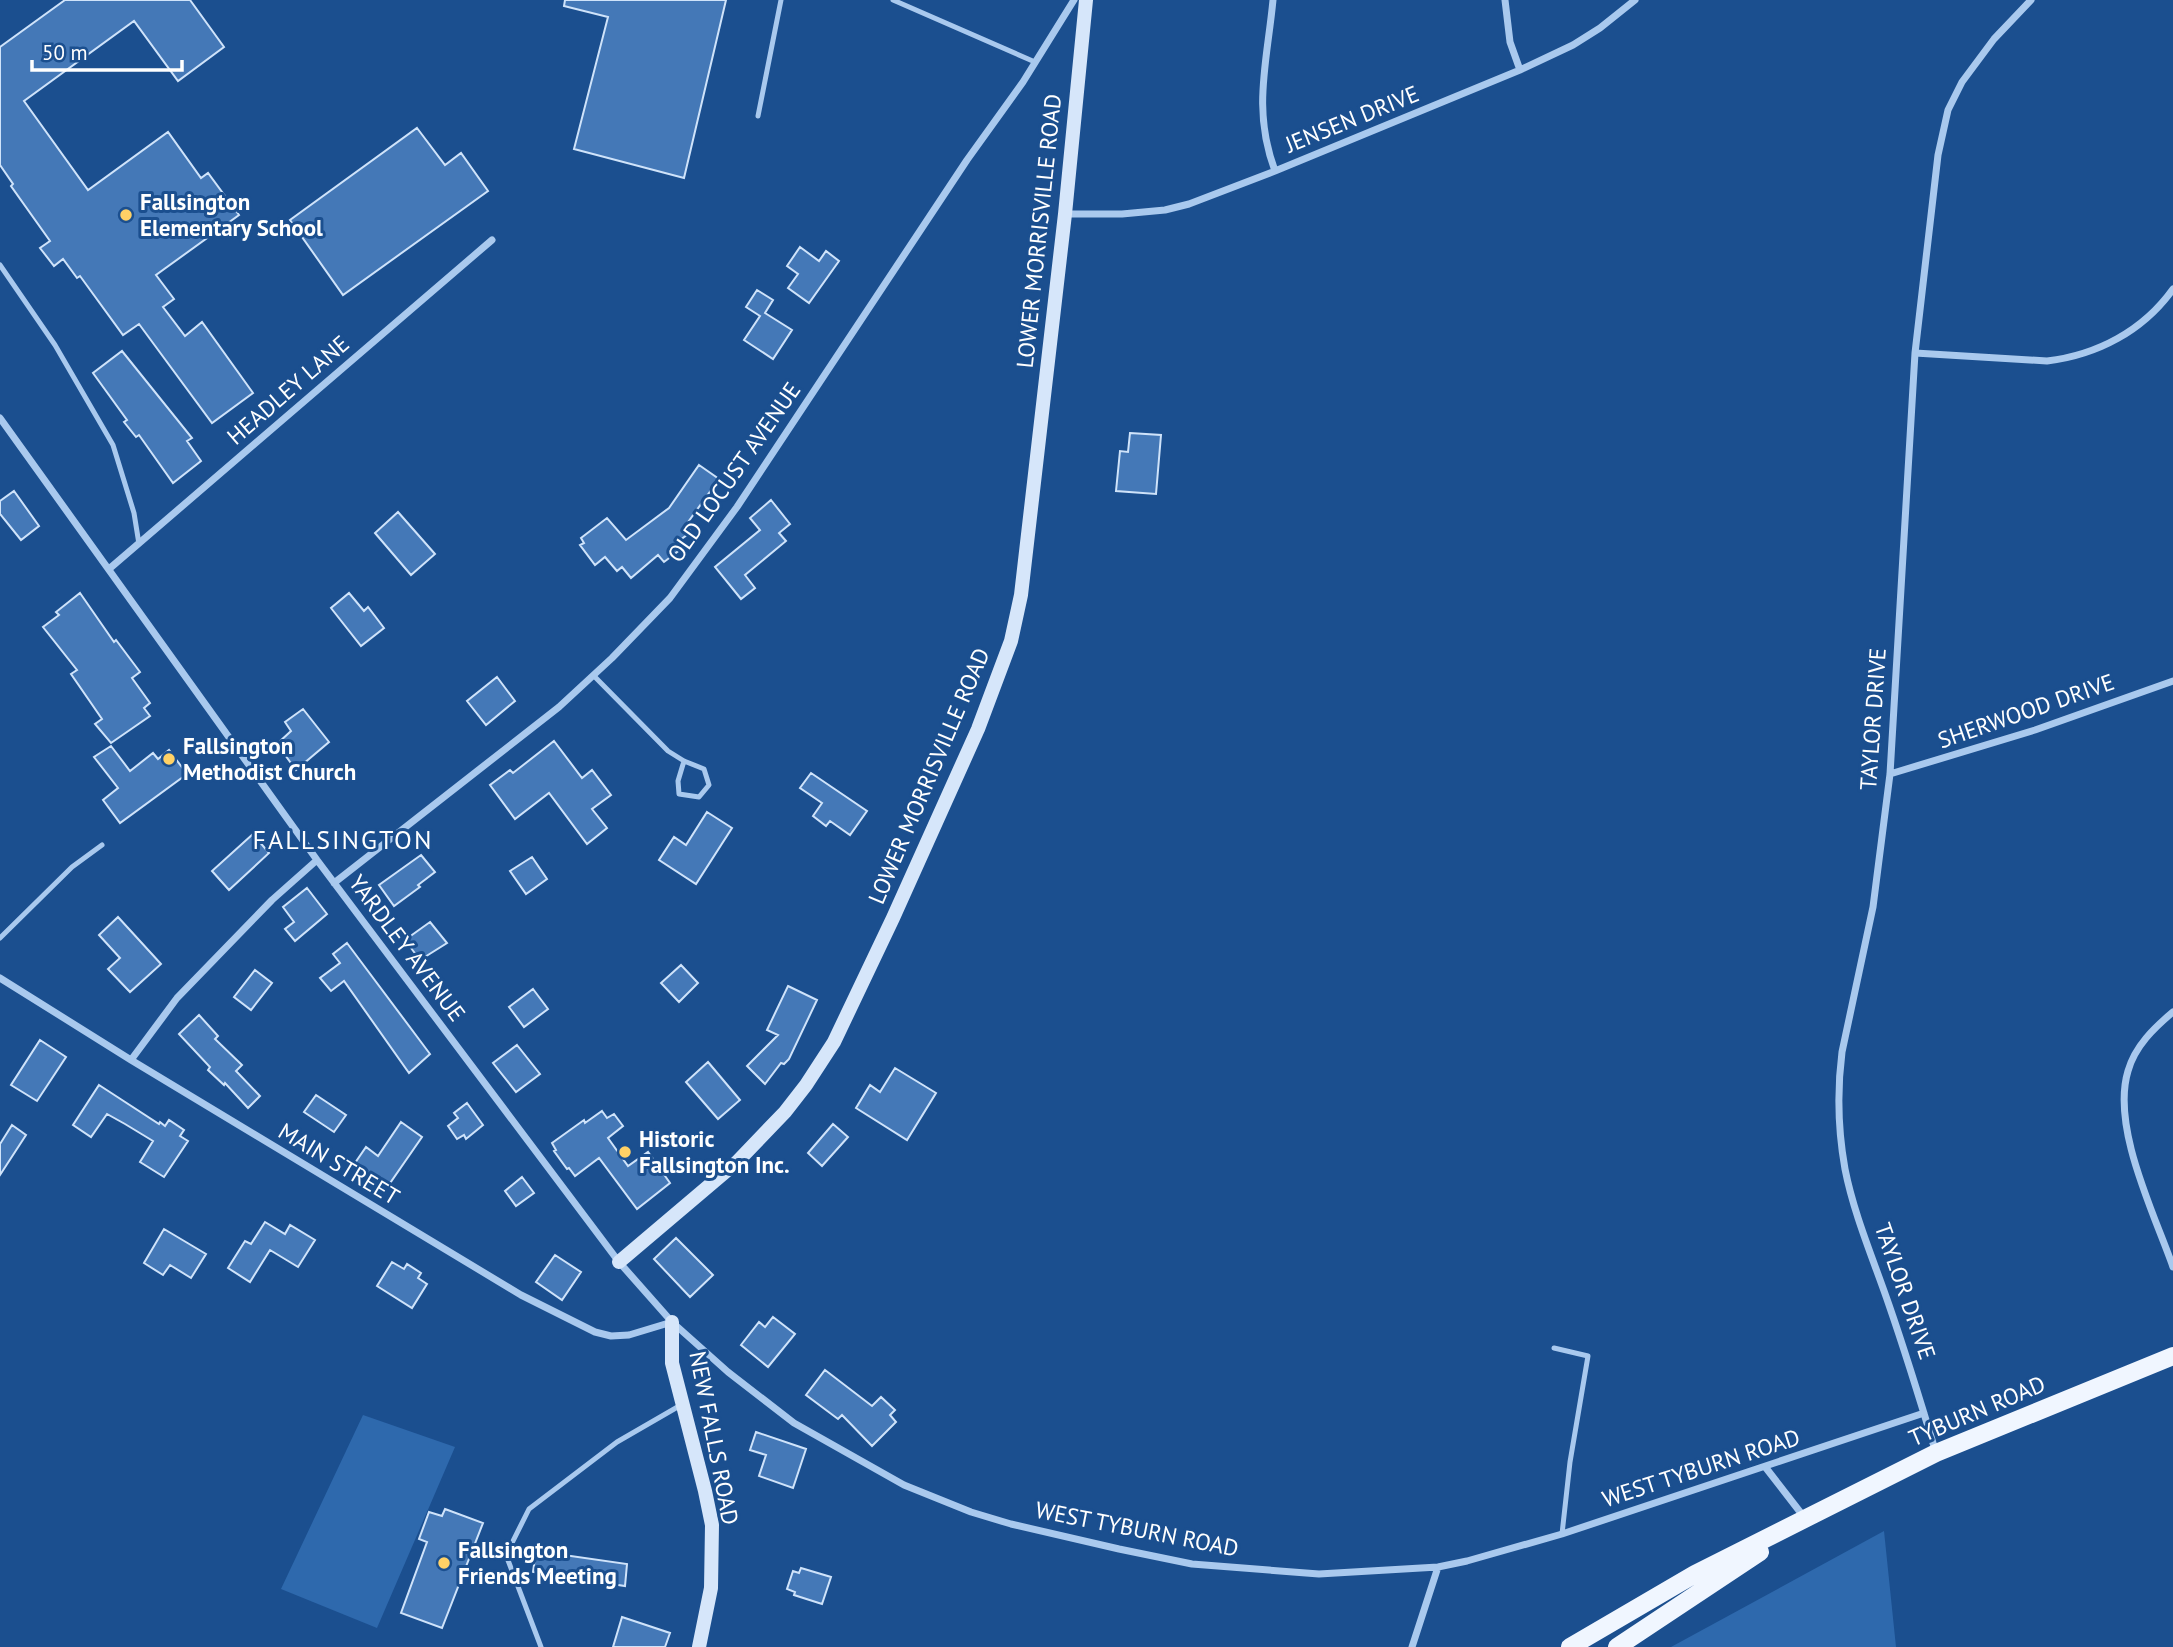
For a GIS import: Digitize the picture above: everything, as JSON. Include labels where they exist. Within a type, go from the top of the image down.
[{"type":"main road","name":"TYBURN ROAD","points":[[1570,1647],[1695,1574],[1936,1453],[2173,1356]]},
{"type":"main road","name":"TYBURN ROAD","points":[[1618,1647],[1805,1519]]},
{"type":"street","name":"OLD LOCUST AVENUE","points":[[334,883],[559,707],[594,676],[670,598],[737,507],[1074,0]]},
{"type":"street","name":"LOWER MORRISVILLE ROAD","points":[[619,1262],[737,1162],[785,1112],[834,1042],[978,729],[1011,641],[1021,595],[1065,214],[1086,0]]},
{"type":"street","points":[[1273,0],[1262,88],[1262,114],[1266,148],[1275,171]]},
{"type":"street","points":[[1505,0],[1510,42],[1520,70]]},
{"type":"street","name":"JENSEN DRIVE","points":[[1065,214],[1122,214],[1165,210],[1189,204],[1520,70],[1573,45],[1600,28],[1635,0]]},
{"type":"street","name":"TAYLOR DRIVE","points":[[1936,1453],[1914,1377],[1846,1172],[1839,1118],[1842,1052],[1872,907],[1890,774],[1915,353],[1938,155],[1948,110],[1962,82],[1994,39],[2031,0]]},
{"type":"street","name":"HEADLEY LANE","points":[[109,569],[492,240]]},
{"type":"street","points":[[1915,353],[2047,361],[2066,359],[2091,352],[2136,328],[2173,289]]},
{"type":"street","name":"YARDLEY AVENUE","points":[[0,418],[334,883],[619,1262],[672,1322]]},
{"type":"street","name":"SHERWOOD DRIVE","points":[[1890,774],[2035,730],[2173,681]]},
{"type":"street","points":[[131,1059],[177,998],[272,900],[317,860]]},
{"type":"street","name":"MAIN STREET","points":[[0,978],[521,1295],[595,1332],[611,1336],[629,1335],[672,1322]]},
{"type":"street","points":[[2173,1012],[2154,1028],[2136,1052],[2128,1070],[2124,1108],[2134,1160],[2173,1267]]},
{"type":"street","name":"WEST TYBURN ROAD","points":[[672,1322],[728,1372],[794,1423],[904,1485],[998,1520],[1119,1549],[1192,1564],[1319,1574],[1437,1567],[1510,1550],[1766,1468],[1924,1413]]},
{"type":"street","name":"NEW FALLS ROAD","points":[[672,1322],[672,1363],[712,1525],[711,1588],[699,1647]]},
{"type":"street","points":[[1766,1468],[1805,1519]]},
{"type":"street","points":[[1412,1647],[1437,1567]]},
{"type":"lane","points":[[758,116],[781,0]]},
{"type":"lane","points":[[893,0],[1035,62]]},
{"type":"lane","points":[[0,265],[55,345],[113,445],[134,513],[139,544]]},
{"type":"lane","points":[[594,676],[668,751],[704,769],[709,785],[699,796],[680,794],[678,781],[684,761]]},
{"type":"lane","points":[[0,938],[72,867],[102,845]]},
{"type":"lane","points":[[1555,1348],[1588,1356],[1570,1462],[1562,1534]]},
{"type":"lane","points":[[541,1647],[506,1555],[529,1509],[617,1442],[683,1403]]},
{"type":"shaded area","points":[[363,1415],[455,1447],[377,1628],[281,1589]]},
{"type":"shaded area","points":[[1884,1531],[1896,1647],[1671,1647]]},
{"type":"building","points":[[65,0],[190,0],[224,47],[178,81],[134,21],[24,101],[88,190],[168,132],[201,178],[208,173],[239,215],[156,275],[174,299],[163,307],[185,336],[202,322],[253,393],[212,423],[139,324],[123,335],[80,276],[77,278],[63,259],[54,266],[40,248],[50,241],[11,186],[13,184],[0,165],[0,47]]},
{"type":"building","points":[[565,0],[726,0],[684,178],[574,149],[608,17],[564,6]]},
{"type":"building","points":[[417,128],[445,165],[461,153],[488,191],[343,295],[290,220]]},
{"type":"building","points":[[800,247],[819,261],[826,251],[839,261],[809,303],[788,288],[798,274],[787,266]]},
{"type":"building","points":[[757,290],[773,300],[765,313],[792,330],[773,359],[744,340],[760,316],[746,307]]},
{"type":"building","points":[[122,351],[192,438],[187,441],[201,461],[173,483],[139,435],[136,437],[124,422],[127,420],[93,373]]},
{"type":"building","points":[[1130,433],[1161,435],[1156,494],[1116,491],[1120,451],[1128,452]]},
{"type":"building","points":[[699,465],[719,479],[686,525],[691,532],[676,543],[681,549],[664,562],[658,555],[631,578],[622,567],[617,571],[605,557],[595,565],[580,545],[584,543],[581,538],[607,518],[626,540],[669,508]]},
{"type":"building","points":[[14,491],[39,526],[21,540],[0,514],[0,501]]},
{"type":"building","points":[[771,500],[790,524],[779,533],[786,541],[745,575],[755,588],[741,599],[715,567],[760,530],[750,518]]},
{"type":"building","points":[[398,512],[435,554],[411,575],[375,533]]},
{"type":"building","points":[[80,593],[114,642],[116,640],[140,672],[132,678],[150,703],[144,708],[150,716],[111,743],[95,724],[102,719],[71,674],[77,670],[43,627],[59,615],[56,612]]},
{"type":"building","points":[[349,593],[364,611],[368,607],[384,628],[361,646],[331,608]]},
{"type":"building","points":[[497,677],[515,701],[486,725],[467,701]]},
{"type":"building","points":[[303,709],[329,742],[296,770],[277,744],[291,731],[285,722]]},
{"type":"building","points":[[554,741],[582,778],[592,770],[611,795],[592,809],[607,828],[587,844],[549,793],[515,819],[490,785],[510,770],[513,773]]},
{"type":"building","points":[[111,746],[130,771],[153,753],[158,759],[169,750],[187,774],[120,823],[103,800],[118,788],[94,757]]},
{"type":"building","points":[[811,773],[867,811],[850,835],[830,821],[826,826],[813,816],[822,803],[800,788]]},
{"type":"building","points":[[707,812],[732,828],[696,884],[659,860],[674,837],[686,845]]},
{"type":"building","points":[[253,834],[269,853],[229,890],[212,871]]},
{"type":"building","points":[[421,855],[435,872],[394,906],[379,885]]},
{"type":"building","points":[[532,857],[547,879],[526,894],[510,871]]},
{"type":"building","points":[[307,888],[327,914],[295,941],[285,929],[294,922],[283,907]]},
{"type":"building","points":[[118,917],[161,964],[130,992],[108,969],[120,958],[99,935]]},
{"type":"building","points":[[430,922],[447,943],[420,960],[405,940]]},
{"type":"building","points":[[347,943],[430,1054],[409,1073],[344,981],[331,991],[320,978],[340,963],[333,954]]},
{"type":"building","points":[[681,965],[698,983],[679,1002],[661,983]]},
{"type":"building","points":[[255,970],[272,983],[251,1010],[234,997]]},
{"type":"building","points":[[788,986],[817,1000],[789,1059],[784,1064],[781,1063],[765,1084],[747,1066],[778,1035],[767,1030]]},
{"type":"building","points":[[533,989],[548,1009],[524,1027],[509,1007]]},
{"type":"building","points":[[199,1015],[218,1036],[215,1039],[242,1065],[236,1071],[260,1096],[248,1108],[225,1083],[224,1085],[208,1070],[210,1067],[179,1034]]},
{"type":"building","points":[[40,1040],[66,1057],[37,1101],[11,1085]]},
{"type":"building","points":[[517,1045],[540,1074],[516,1092],[493,1063]]},
{"type":"building","points":[[708,1062],[740,1100],[718,1119],[686,1082]]},
{"type":"building","points":[[895,1068],[936,1093],[907,1140],[856,1108],[870,1085],[880,1092]]},
{"type":"building","points":[[99,1085],[159,1124],[160,1122],[165,1126],[169,1120],[184,1130],[180,1136],[188,1141],[164,1177],[140,1162],[153,1141],[125,1124],[107,1114],[91,1137],[73,1125]]},
{"type":"building","points":[[316,1095],[346,1115],[334,1132],[304,1112]]},
{"type":"building","points":[[467,1103],[483,1125],[466,1139],[464,1135],[457,1139],[448,1126],[458,1118],[454,1113]]},
{"type":"building","points":[[602,1111],[607,1118],[614,1114],[623,1126],[608,1138],[628,1166],[648,1152],[670,1183],[637,1209],[599,1158],[575,1176],[554,1151],[556,1150],[552,1143],[584,1120],[585,1123]]},
{"type":"building","points":[[401,1122],[422,1137],[388,1186],[355,1163],[366,1147],[378,1156]]},
{"type":"building","points":[[833,1124],[848,1137],[822,1166],[808,1153]]},
{"type":"building","points":[[12,1125],[26,1135],[0,1175],[0,1144]]},
{"type":"building","points":[[522,1177],[534,1193],[516,1206],[505,1191]]},
{"type":"building","points":[[265,1222],[285,1234],[290,1225],[315,1240],[298,1267],[270,1250],[250,1282],[228,1268],[245,1241],[251,1244]]},
{"type":"building","points":[[164,1229],[206,1254],[191,1278],[170,1265],[163,1275],[144,1263]]},
{"type":"building","points":[[676,1238],[713,1275],[690,1297],[654,1259]]},
{"type":"building","points":[[555,1255],[581,1272],[562,1300],[536,1282]]},
{"type":"building","points":[[392,1262],[404,1269],[407,1264],[421,1273],[418,1278],[427,1284],[412,1308],[377,1286]]},
{"type":"building","points":[[773,1317],[795,1334],[768,1367],[741,1345],[759,1322],[765,1327]]},
{"type":"building","points":[[825,1370],[872,1406],[881,1397],[895,1410],[890,1415],[896,1422],[872,1446],[842,1415],[838,1419],[806,1395]]},
{"type":"building","points":[[756,1432],[806,1449],[793,1488],[759,1476],[766,1455],[750,1450]]},
{"type":"building","name":"Fallsington Friends Meeting","points":[[445,1509],[483,1523],[442,1628],[401,1613],[427,1542],[419,1539],[429,1512],[442,1516]]},
{"type":"building","points":[[536,1551],[627,1564],[625,1586],[533,1572]]},
{"type":"building","points":[[801,1568],[831,1577],[822,1604],[794,1595],[795,1592],[787,1589],[793,1571],[799,1573]]},
{"type":"building","points":[[622,1617],[670,1633],[665,1647],[613,1647]]},
{"type":"place","name":"Fallsington Elementary School","points":[[126,215]]},
{"type":"place","name":"Fallsington Methodist Church","points":[[169,759]]},
{"type":"place","name":"Historic Fallsington Inc.","points":[[625,1152]]},
{"type":"place","name":"Fallsington Friends Meeting","points":[[444,1563]]},
{"type":"district","name":"FALLSINGTON","points":[[343,840]]}]
